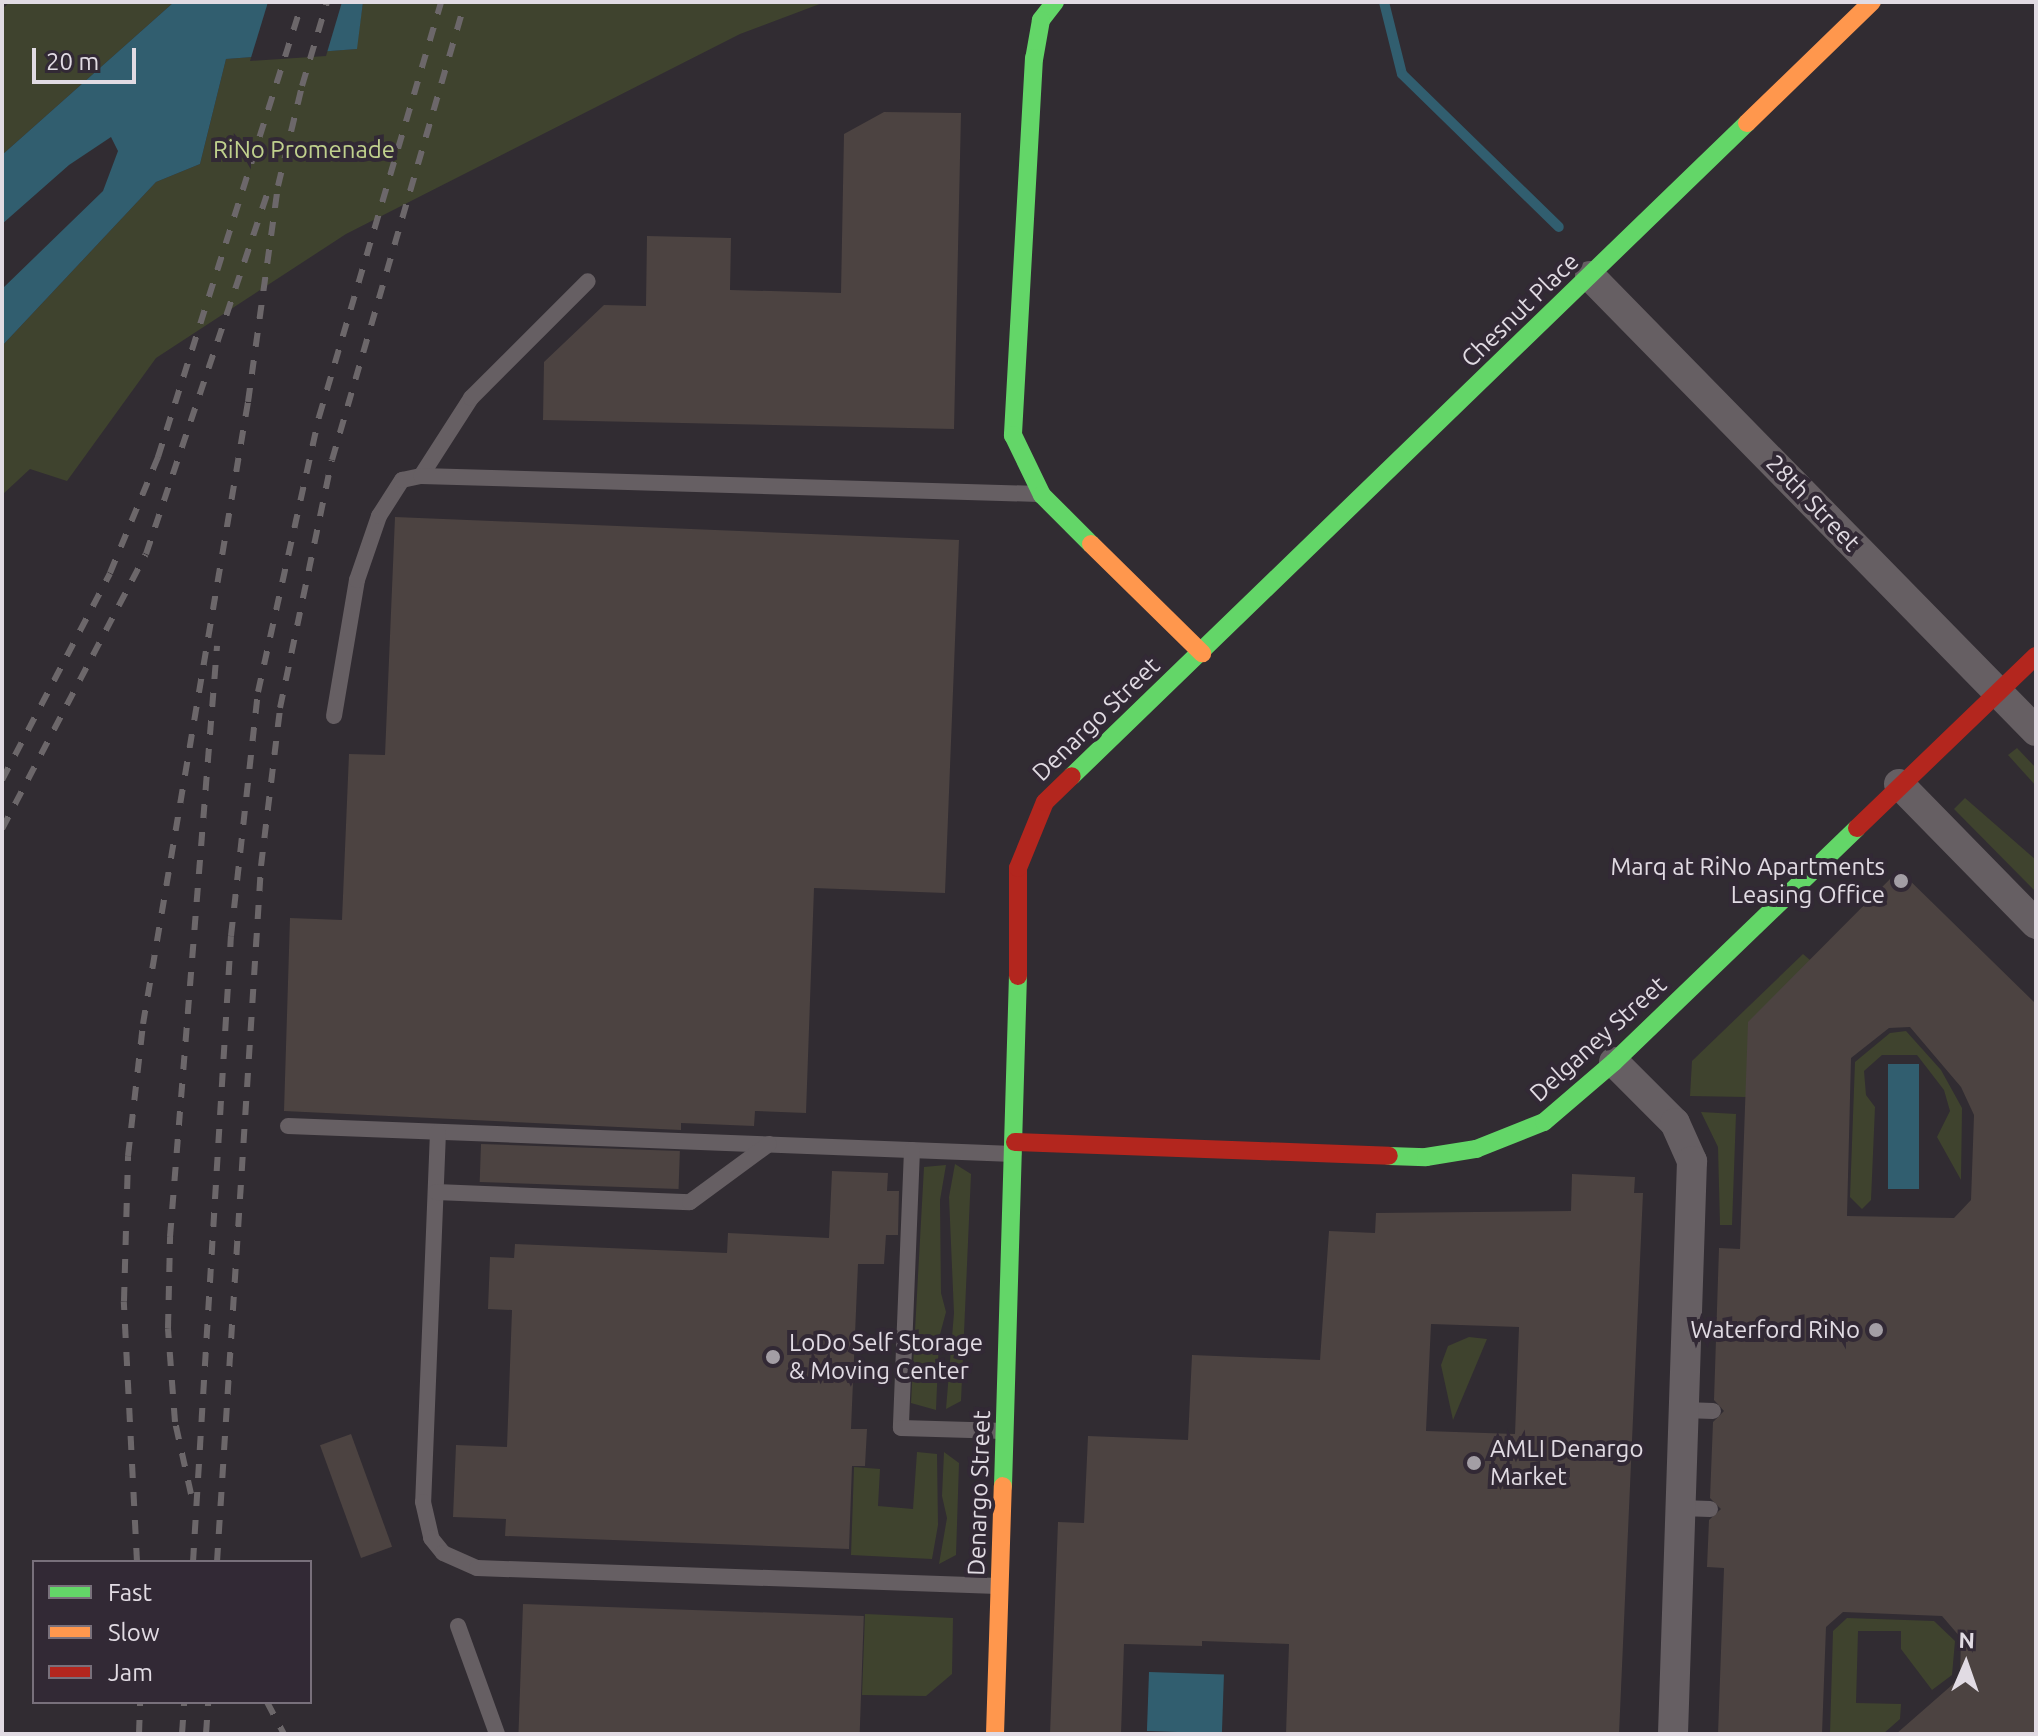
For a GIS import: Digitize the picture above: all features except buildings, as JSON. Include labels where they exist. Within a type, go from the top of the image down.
[{"type":"street","points":[[1055,2],[1041,20],[1034,58],[1013,435],[1042,495],[1202,653]]},
{"type":"street","name":"Chesnut Place","points":[[1202,653],[1872,2]]},
{"type":"street","name":"28th Street","points":[[1590,276],[2036,731]]},
{"type":"street","name":"Denargo Street","points":[[995,1734],[1015,1148],[1018,868],[1045,802],[1202,653]]},
{"type":"street","name":"Delganey Street","points":[[1015,1148],[1426,1157],[1476,1149],[1544,1122],[1614,1062],[1899,784],[2036,656]]},
{"type":"street","points":[[1899,784],[2036,924]]},
{"type":"street","points":[[1614,1062],[1675,1123],[1692,1161],[1699,1410],[1695,1509],[1673,1734]]},
{"type":"lane","points":[[421,476],[471,398],[588,281]]},
{"type":"lane","points":[[334,716],[357,580],[379,516],[402,480],[421,476],[1042,495]]},
{"type":"lane","points":[[288,1126],[912,1150],[1015,1148]]},
{"type":"lane","points":[[438,1132],[423,1502],[431,1538],[443,1553],[477,1568],[1000,1586]]},
{"type":"lane","points":[[436,1192],[690,1202],[769,1144]]},
{"type":"lane","points":[[912,1150],[901,1428],[1005,1431]]},
{"type":"lane","points":[[458,1626],[497,1734]]},
{"type":"green space","points":[[10,2],[174,2],[2,155],[2,9]]},
{"type":"green space","name":"RiNo Promenade","points":[[363,2],[825,2],[740,34],[346,234],[156,358],[67,481],[30,469],[2,495],[2,346],[156,182],[200,164],[226,59],[356,49]]},
{"type":"green space","points":[[2017,748],[2036,768],[2036,786],[2008,755]]},
{"type":"green space","points":[[1965,798],[2036,860],[2036,892],[1954,809]]},
{"type":"green space","points":[[1803,954],[1810,960],[1746,1097],[1690,1096],[1692,1061]]},
{"type":"green space","points":[[1906,1031],[1941,1070],[1962,1108],[1961,1180],[1937,1137],[1950,1111],[1944,1090],[1917,1055],[1882,1055],[1864,1071],[1866,1095],[1875,1107],[1871,1200],[1862,1209],[1850,1197],[1855,1062],[1890,1033]]},
{"type":"green space","points":[[1701,1112],[1736,1114],[1732,1225],[1720,1225],[1718,1147]]},
{"type":"green space","points":[[955,1164],[971,1174],[961,1401],[946,1409],[954,1313],[949,1197]]},
{"type":"green space","points":[[946,1165],[940,1200],[941,1293],[946,1312],[939,1338],[936,1410],[911,1403],[924,1167]]},
{"type":"green space","points":[[1469,1337],[1487,1339],[1453,1420],[1441,1365],[1448,1346]]},
{"type":"green space","points":[[917,1452],[937,1454],[938,1525],[932,1559],[851,1555],[854,1467],[880,1469],[878,1506],[913,1509]]},
{"type":"green space","points":[[944,1452],[959,1463],[956,1555],[939,1564],[947,1518],[942,1496]]},
{"type":"green space","points":[[865,1614],[953,1618],[952,1674],[926,1696],[862,1695]]},
{"type":"green space","points":[[1847,1618],[1934,1621],[1955,1641],[1952,1675],[1932,1690],[1901,1649],[1901,1631],[1858,1631],[1856,1703],[1901,1704],[1900,1719],[1883,1734],[1830,1734],[1833,1631]]},
{"type":"water","points":[[174,2],[363,2],[357,49],[226,59],[200,164],[156,182],[2,346],[2,289],[103,191],[118,151],[111,137],[69,165],[2,224],[2,155]]},
{"type":"water","points":[[1888,1064],[1919,1064],[1919,1189],[1888,1189]]},
{"type":"water","points":[[1149,1672],[1224,1675],[1222,1734],[1147,1731]]},
{"type":"pier","points":[[268,2],[342,2],[326,56],[250,61]]},
{"type":"waterway","points":[[1384,2],[1402,74],[1559,227]]},
{"type":"railway","points":[[2,780],[110,573],[158,457],[302,2]]},
{"type":"railway","points":[[302,86],[327,2]]},
{"type":"railway","points":[[193,1560],[231,936],[258,692],[319,417],[441,2]]},
{"type":"railway","points":[[217,1560],[261,866],[280,708],[332,460],[465,2]]},
{"type":"railway","points":[[137,1560],[124,1301],[128,1156],[143,1024],[248,402],[278,186],[304,78]]},
{"type":"railway","points":[[2,829],[146,554],[270,185]]},
{"type":"railway","points":[[191,1494],[175,1422],[168,1328],[170,1237],[217,646]]},
{"type":"railway","points":[[139,1734],[140,1704]]},
{"type":"railway","points":[[182,1734],[184,1704]]},
{"type":"railway","points":[[206,1734],[208,1704]]},
{"type":"railway","points":[[268,1704],[284,1734]]},
{"type":"traffic: fast","points":[[1055,2],[1041,20],[1034,58],[1013,435],[1042,495],[1091,544]]},
{"type":"traffic: fast","points":[[1072,776],[1747,123]]},
{"type":"traffic: fast","points":[[1389,1156],[1426,1157],[1476,1149],[1544,1122],[1614,1062],[1857,828]]},
{"type":"traffic: fast","points":[[1003,1486],[1018,976]]},
{"type":"traffic: slow","points":[[1747,123],[1872,2]]},
{"type":"traffic: slow","points":[[1091,544],[1202,653]]},
{"type":"traffic: slow","points":[[995,1734],[1003,1486]]},
{"type":"traffic: jam","points":[[1857,828],[2036,656]]},
{"type":"traffic: jam","points":[[1018,976],[1018,868],[1045,802],[1072,776]]},
{"type":"traffic: jam","points":[[1015,1142],[1389,1156]]},
{"type":"place","name":"Marq at RiNo Apartments Leasing Office","points":[[1901,881]]},
{"type":"place","name":"Waterford RiNo","points":[[1876,1330]]},
{"type":"place","name":"LoDo Self Storage & Moving Center","points":[[773,1357]]},
{"type":"place","name":"AMLI Denargo Market","points":[[1474,1463]]}]
